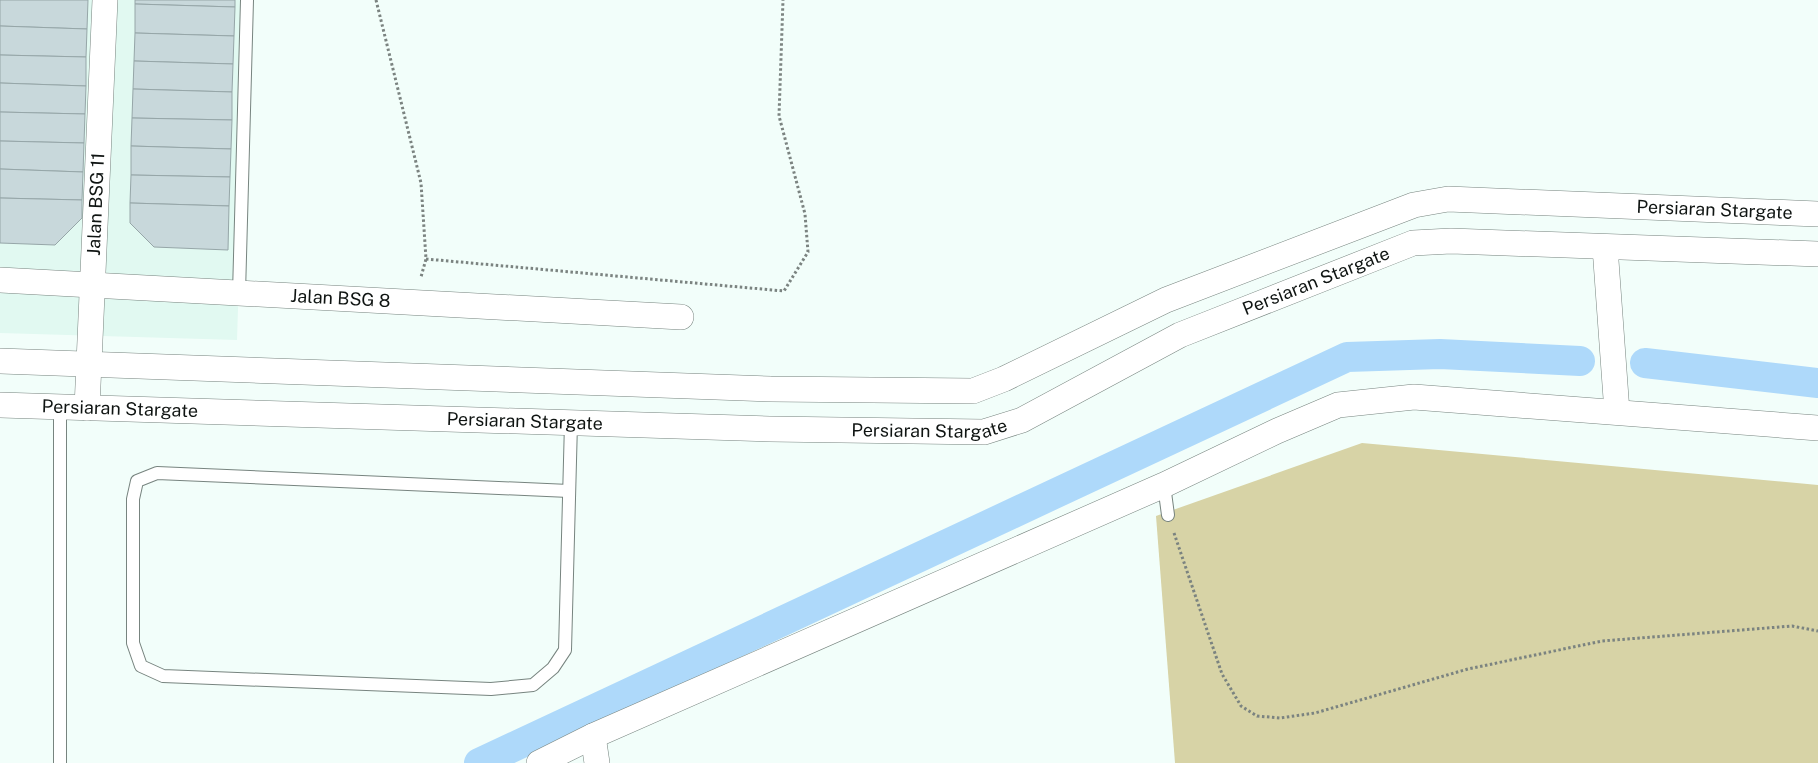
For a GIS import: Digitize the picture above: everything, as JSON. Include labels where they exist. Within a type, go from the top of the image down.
[{"type":"street","name":"Jalan BSG 11","points":[[87,408],[94,284],[105,0]]},
{"type":"street","name":"Persiaran Stargate","points":[[0,361],[771,389],[973,391],[1004,380],[1166,300],[1393,212],[1448,199],[1818,214]]},
{"type":"street","name":"Persiaran Stargate","points":[[0,406],[770,429],[984,432],[1022,420],[1180,335],[1413,244],[1451,242],[1818,254]]},
{"type":"street","points":[[1605,247],[1617,412]]},
{"type":"street","name":"Jalan BSG 8","points":[[0,280],[681,316]]},
{"type":"street","points":[[770,429],[771,389]]},
{"type":"street","points":[[539,763],[592,736],[1164,485],[1277,431],[1338,405],[1414,397],[1818,428]]},
{"type":"street","points":[[592,736],[597,763]]},
{"type":"lane","points":[[239,293],[247,0]]},
{"type":"lane","points":[[60,407],[60,763]]},
{"type":"lane","points":[[569,491],[157,473],[138,481],[133,499],[133,642],[141,666],[163,676],[490,689],[533,685],[553,668],[565,650],[571,423]]},
{"type":"lane","points":[[1164,485],[1168,515]]},
{"type":"path","points":[[376,0],[421,182],[426,259],[414,302]]},
{"type":"path","points":[[426,259],[784,290],[808,252],[806,214],[779,116],[783,0]]},
{"type":"path","points":[[1168,515],[1222,674],[1241,706],[1257,716],[1280,718],[1315,713],[1468,668],[1602,641],[1792,626],[1818,631]]},
{"type":"shaded area","points":[[0,0],[248,0],[237,340],[0,333]]},
{"type":"shaded area","points":[[1362,443],[1818,485],[1818,763],[1175,763],[1156,516]]},
{"type":"building","points":[[0,0],[88,0],[87,29],[0,26]]},
{"type":"building","points":[[135,0],[235,0],[235,7],[135,4]]},
{"type":"building","points":[[135,4],[235,7],[234,36],[135,33]]},
{"type":"building","points":[[0,26],[87,29],[86,57],[0,55]]},
{"type":"building","points":[[135,33],[234,36],[233,64],[134,61]]},
{"type":"building","points":[[0,55],[86,57],[86,86],[0,83]]},
{"type":"building","points":[[134,61],[233,64],[232,92],[133,89]]},
{"type":"building","points":[[0,83],[86,86],[85,114],[0,112]]},
{"type":"building","points":[[133,89],[232,92],[232,120],[132,118]]},
{"type":"building","points":[[0,112],[85,114],[84,143],[0,141]]},
{"type":"building","points":[[132,118],[232,120],[231,149],[131,146]]},
{"type":"building","points":[[0,141],[84,143],[83,172],[0,169]]},
{"type":"building","points":[[131,146],[231,149],[230,177],[131,175]]},
{"type":"building","points":[[0,169],[83,172],[82,200],[0,198]]},
{"type":"building","points":[[131,175],[230,177],[229,206],[130,203]]},
{"type":"building","points":[[0,198],[82,200],[82,218],[55,245],[0,243]]},
{"type":"building","points":[[130,203],[229,206],[228,250],[154,247],[130,223]]},
{"type":"waterway","points":[[479,763],[1347,357],[1440,354],[1580,361]]},
{"type":"waterway","points":[[1645,363],[1818,383]]}]
